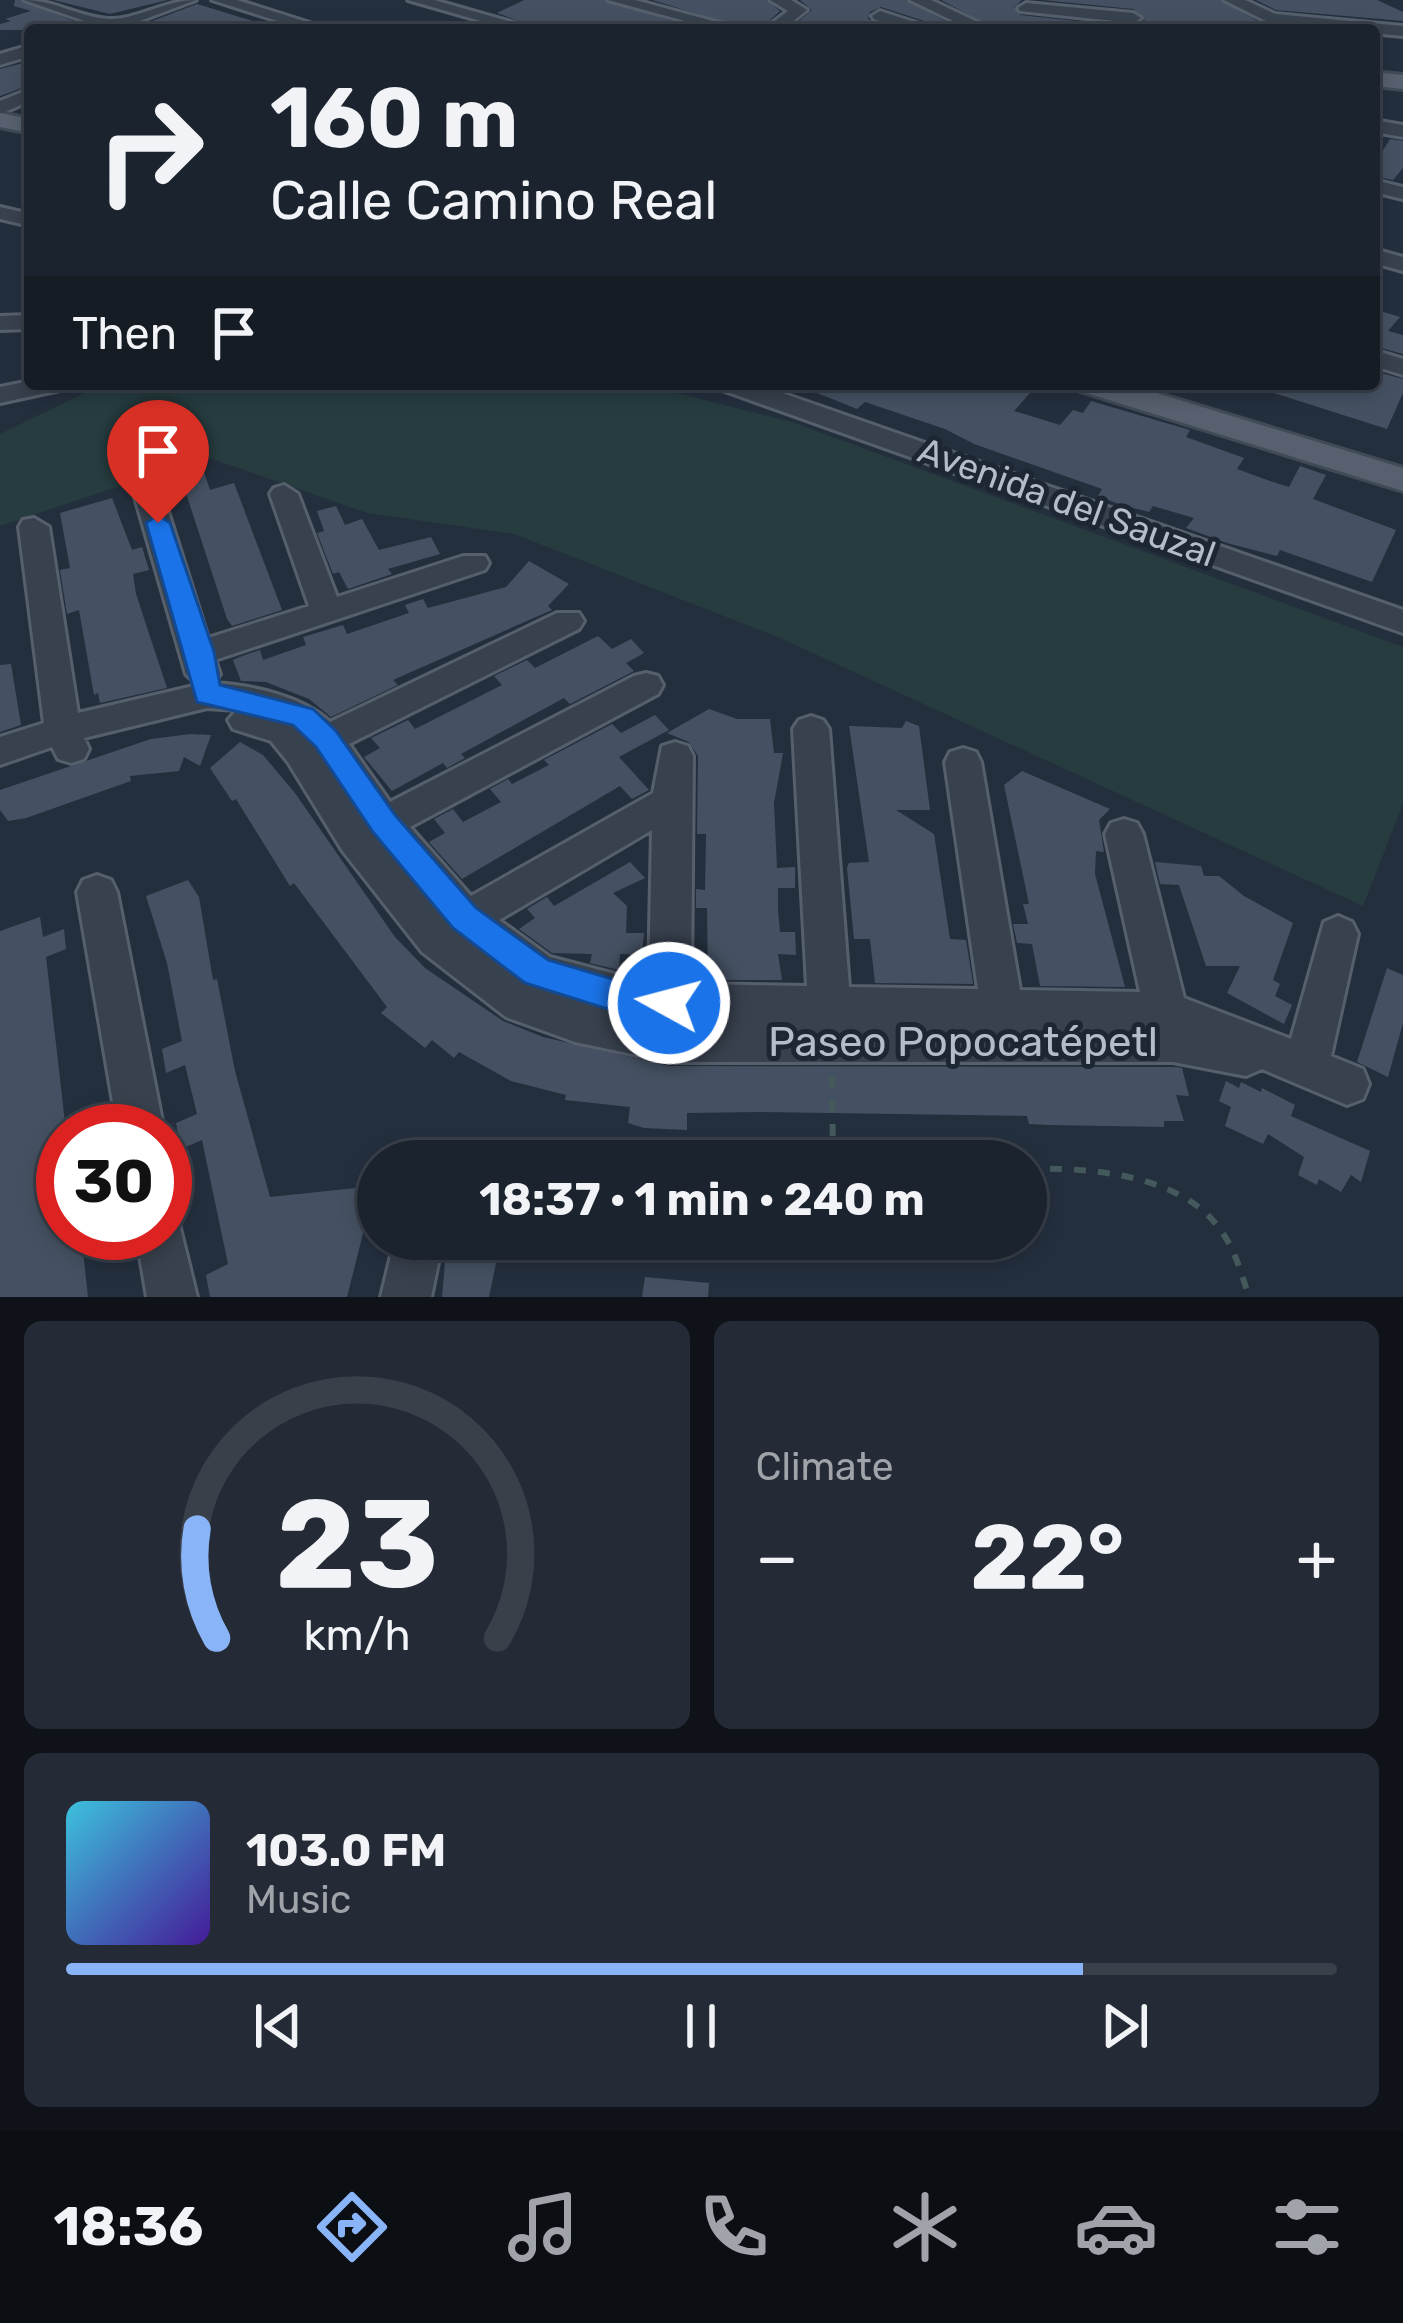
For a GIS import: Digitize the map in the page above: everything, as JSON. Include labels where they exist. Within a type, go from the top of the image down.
[{"type":"main road","points":[[1111,390],[1403,480]]},
{"type":"main road","points":[[1203,390],[1403,452]]},
{"type":"street","points":[[32,0],[107,24]]},
{"type":"street","points":[[130,24],[188,0]]},
{"type":"street","points":[[220,0],[303,24]]},
{"type":"street","points":[[416,0],[508,24]]},
{"type":"street","points":[[452,24],[507,0]]},
{"type":"street","points":[[778,0],[799,10],[779,24]]},
{"type":"street","points":[[1232,0],[1272,19],[1361,23]]},
{"type":"street","points":[[629,1],[715,24]]},
{"type":"street","points":[[924,1],[973,24]]},
{"type":"street","points":[[1027,4],[1133,18]]},
{"type":"street","points":[[880,16],[903,24]]},
{"type":"street","name":"Avenida del Sauzal","points":[[748,390],[1403,622]]},
{"type":"street","points":[[144,480],[200,652],[204,705]]},
{"type":"street","points":[[284,494],[327,612]]},
{"type":"street","points":[[34,527],[68,740]]},
{"type":"street","points":[[200,652],[474,563]]},
{"type":"street","points":[[314,746],[568,621]]},
{"type":"street","points":[[369,831],[646,686]]},
{"type":"street","name":"Paseo Popocatépetl","points":[[0,751],[68,740],[204,705],[220,715],[314,746],[369,831],[450,928],[521,1003],[575,1022],[1170,1027],[1257,1058],[1310,1070],[1338,934]]},
{"type":"street","points":[[811,729],[830,1021]]},
{"type":"street","name":"Paseo Popocatépetl","points":[[0,774],[68,740]]},
{"type":"street","points":[[670,1022],[670,801],[675,756]]},
{"type":"street","points":[[963,762],[1004,1025]]},
{"type":"street","points":[[450,928],[670,801]]},
{"type":"street","points":[[1124,834],[1170,1027]]},
{"type":"street","points":[[97,892],[136,1104]]},
{"type":"street","points":[[165,1260],[172,1297]]},
{"type":"street","points":[[406,1297],[414,1260]]},
{"type":"path","points":[[830,1021],[833,1140]]},
{"type":"path","points":[[1047,1169],[1082,1170],[1183,1199],[1209,1215],[1234,1250],[1249,1297]]},
{"type":"green space","points":[[91,390],[665,390],[792,422],[1403,647],[1403,804],[1363,906],[780,638],[514,534],[367,513],[207,457],[0,526],[0,434]]},
{"type":"building","points":[[20,0],[82,24],[24,24],[24,30],[0,30],[0,24],[11,21],[5,19],[31,11],[14,6]]},
{"type":"building","points":[[53,0],[168,0],[110,14]]},
{"type":"building","points":[[524,0],[604,0],[682,24],[527,24],[497,13]]},
{"type":"building","points":[[652,0],[766,0],[780,11],[766,24],[730,24]]},
{"type":"building","points":[[800,0],[906,0],[951,24],[928,24],[881,7],[870,12],[868,19],[878,24],[796,24],[812,10]]},
{"type":"building","points":[[941,0],[1022,0],[1014,7],[1020,15],[1105,24],[987,24]]},
{"type":"building","points":[[1042,0],[1220,0],[1263,24],[1138,24],[1145,20],[1133,9]]},
{"type":"building","points":[[1256,0],[1377,0],[1403,12],[1403,21],[1276,10]]},
{"type":"building","points":[[197,4],[263,24],[144,24]]},
{"type":"building","points":[[24,63],[24,87],[0,96],[0,69]]},
{"type":"building","points":[[1390,139],[1403,141],[1403,168],[1393,180],[1380,177],[1382,152]]},
{"type":"building","points":[[1380,311],[1400,317],[1388,331],[1403,335],[1403,354],[1380,348]]},
{"type":"building","points":[[1380,373],[1403,379],[1403,393],[1387,429],[1264,390],[1380,390]]},
{"type":"building","points":[[810,390],[1033,390],[1014,411],[1060,425],[1073,410],[1083,413],[1091,401],[1190,430],[1186,437],[1244,458],[1237,469],[1289,487],[1300,466],[1326,475],[1313,499],[1396,530],[1372,582],[1280,550],[1277,556],[1227,543],[1186,528],[1194,518],[1153,506],[1149,512],[1121,505],[1098,496],[1102,489],[974,444],[945,429],[865,402],[857,409]]},
{"type":"building","points":[[204,472],[210,490],[234,483],[282,610],[232,626],[227,619],[184,487],[185,477]]},
{"type":"building","points":[[112,498],[132,550],[142,547],[149,570],[133,574],[136,594],[167,688],[100,703],[98,693],[94,695],[79,610],[67,614],[60,570],[70,568],[60,513]]},
{"type":"building","points":[[336,506],[345,525],[362,519],[379,550],[431,537],[440,554],[388,569],[392,574],[348,589],[339,572],[333,574],[317,533],[324,531],[317,511]]},
{"type":"building","points":[[529,561],[569,584],[548,606],[552,610],[393,680],[398,685],[331,717],[309,699],[266,682],[241,681],[233,660],[260,650],[263,660],[306,645],[303,637],[343,625],[347,634],[409,613],[405,605],[423,599],[428,608],[506,587]]},
{"type":"building","points":[[598,636],[612,649],[631,639],[644,653],[626,663],[634,671],[570,704],[564,698],[461,754],[465,758],[447,768],[443,763],[392,791],[364,757],[380,748],[371,738],[408,720],[415,729],[502,685],[494,676],[527,660],[535,668]]},
{"type":"building","points":[[11,664],[21,725],[0,732],[0,665]]},
{"type":"building","points":[[709,709],[737,719],[770,719],[774,753],[783,753],[774,803],[777,868],[795,867],[795,888],[778,888],[778,910],[780,932],[795,932],[796,955],[778,954],[782,980],[708,980],[707,908],[696,908],[696,889],[705,890],[706,834],[697,834],[698,756],[689,742],[667,733]]},
{"type":"building","points":[[655,715],[669,730],[619,757],[649,790],[632,799],[620,786],[462,879],[429,842],[445,833],[434,819],[453,809],[463,822],[501,802],[490,789],[508,779],[512,784],[549,765],[544,760],[612,724],[621,733]]},
{"type":"building","points":[[906,721],[919,726],[930,810],[896,810],[934,834],[950,939],[966,940],[973,984],[875,983],[870,939],[854,939],[847,868],[849,863],[869,862],[849,726],[902,728]]},
{"type":"building","points":[[211,735],[200,766],[184,757],[179,771],[130,776],[131,781],[26,818],[8,821],[0,810],[0,790],[151,739]]},
{"type":"building","points":[[240,742],[263,755],[295,793],[395,937],[425,968],[503,1021],[543,1037],[670,1066],[1177,1067],[1182,1068],[1189,1096],[1176,1095],[1184,1121],[1164,1121],[1164,1127],[1048,1125],[1029,1124],[1027,1116],[757,1112],[687,1113],[687,1130],[644,1128],[628,1123],[630,1107],[565,1100],[566,1095],[511,1081],[459,1052],[454,1058],[432,1040],[425,1048],[381,1013],[387,1007],[294,883],[290,886],[236,799],[232,801],[210,768]]},
{"type":"building","points":[[1022,771],[1110,809],[1099,820],[1104,852],[1096,851],[1095,874],[1125,987],[1040,986],[1032,944],[1017,943],[1013,924],[1028,924],[1023,904],[1029,904],[1004,785]]},
{"type":"building","points":[[630,862],[645,878],[613,893],[627,906],[626,933],[644,933],[642,955],[620,954],[619,970],[590,963],[592,954],[552,953],[519,929],[535,918],[527,909],[547,897],[554,906]]},
{"type":"building","points":[[1155,862],[1201,866],[1204,876],[1219,876],[1293,923],[1273,980],[1280,984],[1275,996],[1292,1005],[1284,1024],[1227,993],[1240,966],[1206,966],[1179,885],[1160,884]]},
{"type":"building","points":[[188,880],[199,897],[213,980],[217,979],[235,1071],[270,1197],[357,1188],[357,1257],[347,1297],[210,1297],[206,1275],[228,1264],[202,1140],[192,1144],[192,1116],[197,1114],[185,1065],[166,1073],[162,1049],[182,1041],[167,963],[146,896]]},
{"type":"building","points":[[40,917],[43,937],[64,929],[66,949],[46,957],[63,1104],[36,1104],[36,1260],[84,1260],[88,1297],[0,1297],[0,931]]},
{"type":"building","points":[[1387,968],[1403,975],[1403,1023],[1388,1077],[1357,1062]]},
{"type":"building","points":[[1226,1081],[1239,1088],[1241,1082],[1261,1092],[1262,1088],[1295,1105],[1291,1116],[1370,1151],[1361,1182],[1351,1175],[1341,1192],[1319,1179],[1317,1185],[1298,1175],[1304,1157],[1268,1134],[1263,1144],[1225,1126],[1231,1107],[1219,1101]]},
{"type":"building","points":[[445,1260],[497,1260],[489,1297],[442,1297]]},
{"type":"building","points":[[645,1277],[709,1283],[708,1297],[642,1297]]},
{"type":"route","points":[[158,523],[200,652],[207,694],[303,717],[326,739],[384,824],[465,918],[538,972],[636,1002],[669,1003]]}]
